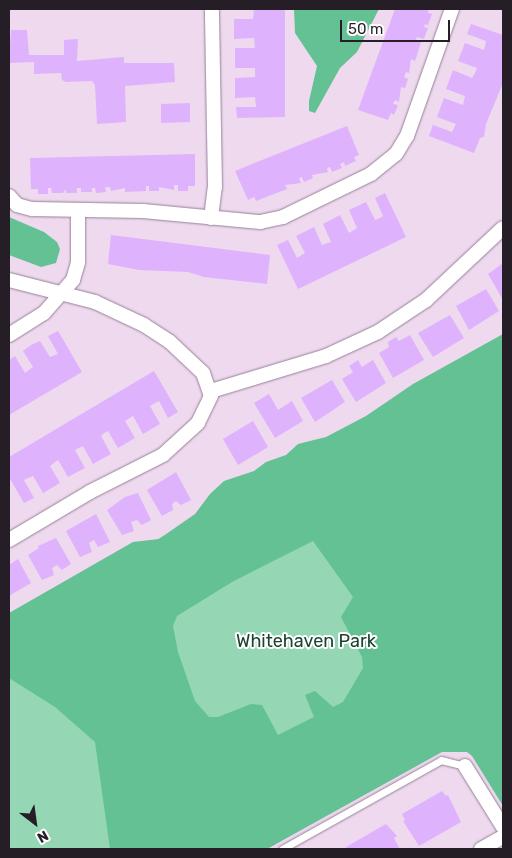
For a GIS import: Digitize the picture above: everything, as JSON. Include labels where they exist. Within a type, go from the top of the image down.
[{"type":"street","points":[[211,218],[215,187],[212,9]]},
{"type":"street","points":[[9,196],[26,209],[143,211],[260,222],[276,220],[384,165],[407,136],[452,9]]},
{"type":"street","points":[[9,335],[44,313],[63,294],[77,269],[78,210]]},
{"type":"street","points":[[211,391],[326,356],[378,332],[426,300],[503,228]]},
{"type":"street","points":[[9,280],[110,307],[157,333],[203,373],[211,391],[210,403],[198,422],[163,455],[83,497],[9,540]]},
{"type":"street","points":[[465,766],[503,827]]},
{"type":"street","points":[[481,849],[503,836]]},
{"type":"lane","points":[[282,849],[441,760],[465,766]]},
{"type":"green space","points":[[294,9],[379,9],[357,52],[340,68],[315,113],[309,111],[309,101],[317,66],[295,33]]},
{"type":"green space","points":[[9,217],[44,232],[57,242],[60,249],[56,263],[41,267],[9,255]]},
{"type":"green space","name":"Whitehaven Park","points":[[503,334],[503,806],[472,756],[467,752],[442,752],[267,849],[110,849],[95,742],[55,707],[9,678],[9,613],[133,542],[159,539],[195,514],[210,494],[224,481],[254,471],[266,462],[286,455],[298,444],[326,437],[366,416],[413,384]],"holes":[[[313,541],[353,597],[341,617],[362,657],[363,668],[343,702],[333,707],[315,691],[305,695],[314,717],[278,735],[262,705],[251,704],[218,717],[209,717],[195,701],[178,652],[173,626],[177,616],[232,582]]]},
{"type":"green space","name":"Whitehaven Park","points":[[503,342],[463,738],[267,849],[9,849],[9,624]]},
{"type":"building","points":[[254,9],[285,9],[285,117],[237,118],[236,107],[256,107],[255,97],[235,98],[235,78],[255,77],[255,68],[235,68],[235,48],[255,48],[254,38],[234,39],[234,19],[253,19]]},
{"type":"building","points":[[395,9],[429,9],[428,13],[432,14],[428,25],[425,24],[424,27],[428,28],[424,39],[417,37],[416,40],[421,42],[415,61],[411,59],[409,73],[406,72],[404,77],[408,79],[405,88],[401,87],[399,102],[395,100],[393,104],[398,105],[394,115],[391,113],[388,120],[358,110]]},
{"type":"building","points":[[471,24],[503,35],[503,83],[486,124],[484,137],[480,138],[474,153],[429,136],[433,125],[452,132],[456,124],[437,117],[444,98],[463,105],[465,96],[446,89],[453,70],[472,78],[477,68],[458,61],[465,43],[484,50],[486,41],[467,34]]},
{"type":"building","points":[[11,30],[27,30],[29,55],[64,55],[64,40],[78,39],[77,61],[124,57],[124,63],[174,63],[175,82],[125,86],[126,122],[97,124],[95,85],[92,81],[66,82],[62,80],[61,73],[34,74],[34,62],[9,63]]},
{"type":"building","points":[[190,103],[190,122],[161,123],[161,104]]},
{"type":"building","points":[[347,126],[359,155],[354,157],[356,161],[345,166],[344,162],[340,164],[342,168],[332,172],[330,167],[327,168],[328,172],[312,175],[313,178],[304,182],[302,177],[299,178],[301,183],[285,185],[287,189],[256,201],[254,197],[248,200],[235,171]]},
{"type":"building","points":[[195,154],[195,186],[188,186],[188,191],[178,191],[178,185],[174,185],[174,190],[159,187],[159,191],[149,191],[149,186],[146,186],[146,191],[125,192],[125,188],[111,191],[110,187],[105,187],[106,192],[96,193],[95,188],[92,188],[92,192],[81,192],[81,188],[77,188],[77,193],[66,193],[66,189],[63,193],[52,193],[51,188],[48,188],[48,194],[38,194],[38,189],[31,189],[30,158]]},
{"type":"building","points":[[385,193],[406,237],[298,289],[277,245],[288,240],[297,258],[305,253],[296,236],[314,227],[322,245],[331,242],[323,224],[340,215],[349,233],[357,228],[349,210],[366,202],[375,220],[380,218],[383,216],[375,198]]},
{"type":"building","points":[[111,235],[270,255],[267,284],[204,277],[188,272],[139,270],[108,264]]},
{"type":"building","points":[[503,263],[503,300],[488,274]]},
{"type":"building","points":[[486,289],[499,311],[469,330],[456,306]]},
{"type":"building","points":[[450,315],[464,338],[433,357],[418,333]]},
{"type":"building","points":[[58,331],[82,372],[9,415],[9,360],[15,356],[25,373],[33,367],[23,351],[40,341],[50,357],[58,354],[48,336]]},
{"type":"building","points":[[410,335],[424,360],[393,378],[379,353],[389,347],[388,342],[396,337],[399,341]]},
{"type":"building","points":[[358,360],[362,367],[373,360],[386,383],[356,402],[342,379],[353,372],[349,366]]},
{"type":"building","points":[[154,371],[178,412],[168,418],[159,401],[150,406],[160,424],[143,434],[133,416],[125,421],[135,438],[118,448],[108,431],[104,433],[101,436],[111,454],[93,464],[83,446],[75,450],[85,468],[68,477],[58,460],[50,466],[60,483],[43,493],[33,476],[24,480],[34,498],[24,503],[9,477],[9,457]]},
{"type":"building","points":[[332,380],[345,402],[315,422],[301,398]]},
{"type":"building","points":[[269,394],[278,410],[292,401],[303,421],[275,438],[254,403]]},
{"type":"building","points":[[253,421],[268,447],[238,465],[223,439]]},
{"type":"building","points":[[176,472],[191,500],[181,505],[176,501],[172,504],[173,510],[162,516],[147,490]]},
{"type":"building","points":[[138,493],[151,520],[142,525],[137,520],[131,522],[134,531],[122,535],[107,510],[125,497]]},
{"type":"building","points":[[96,514],[110,542],[98,547],[94,540],[89,543],[92,552],[80,557],[66,531]]},
{"type":"building","points":[[56,538],[71,564],[62,570],[57,565],[52,568],[54,575],[42,580],[28,555],[39,548],[38,546]]},
{"type":"building","points":[[18,559],[31,583],[9,596],[9,565]]},
{"type":"building","points":[[442,791],[446,796],[448,795],[461,822],[419,846],[403,821],[405,820],[402,814]]},
{"type":"building","points":[[386,824],[397,836],[394,838],[400,849],[347,849],[346,847]]}]
